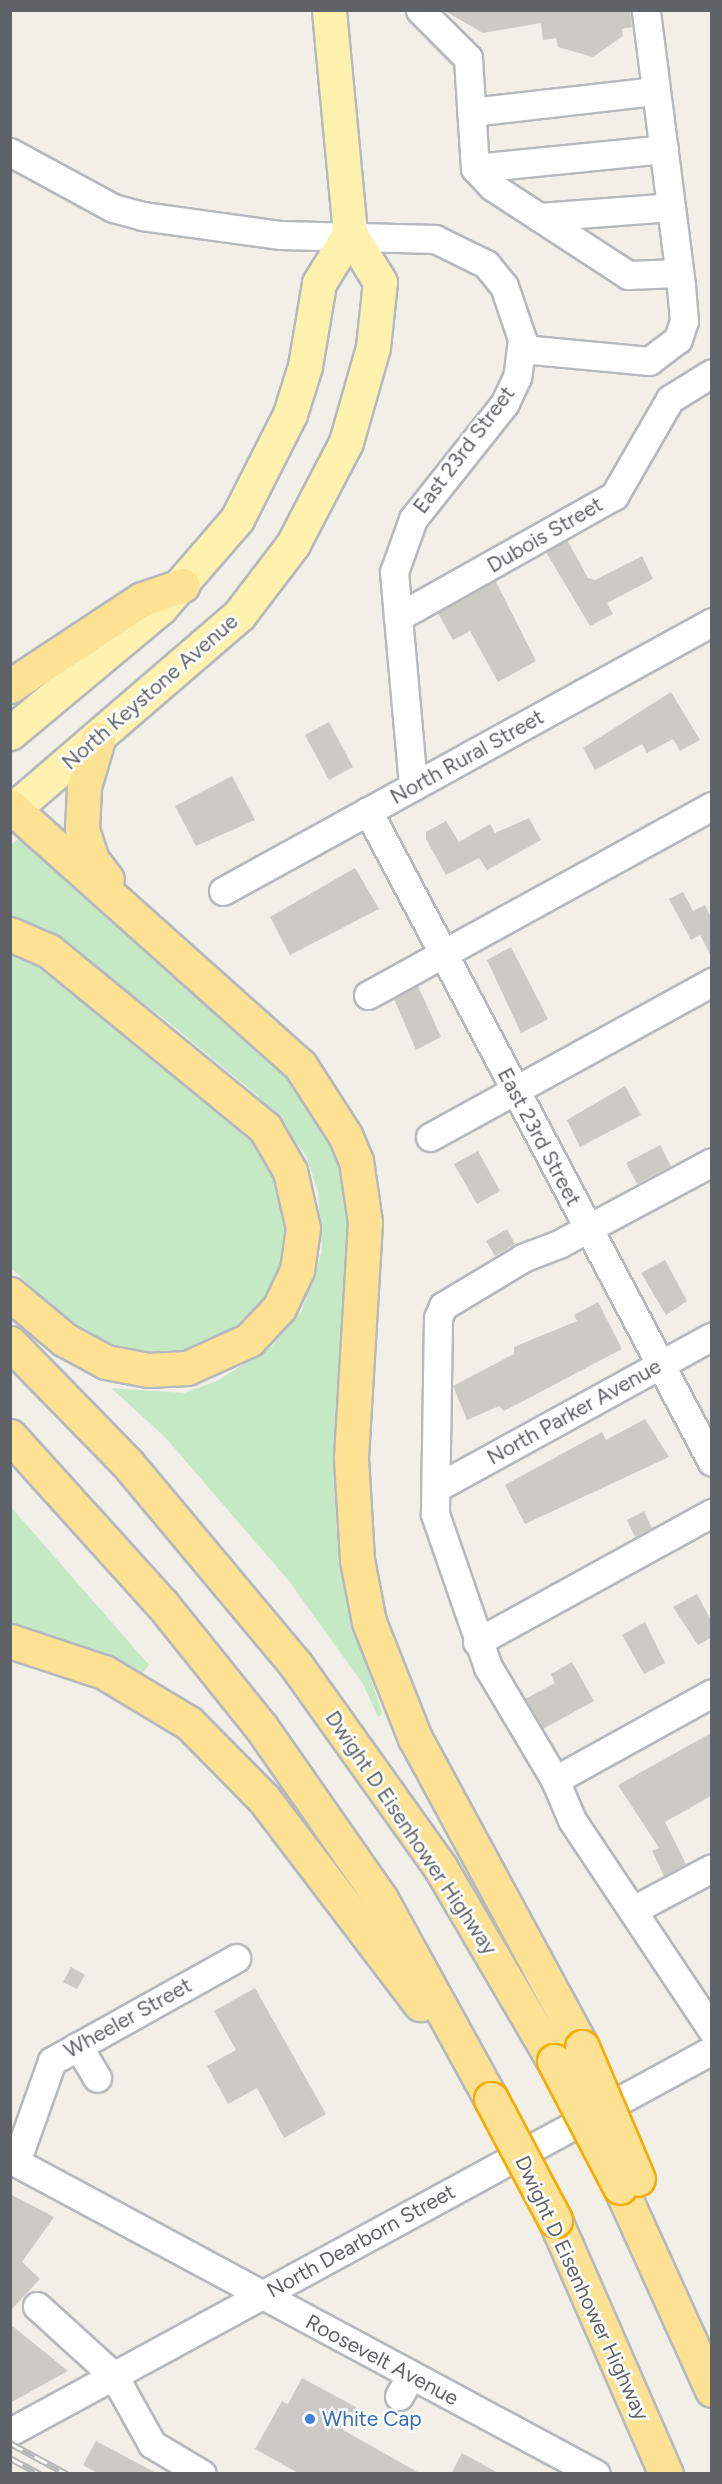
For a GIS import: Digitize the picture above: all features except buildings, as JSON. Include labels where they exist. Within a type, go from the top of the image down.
[{"type":"highway","points":[[10,686],[142,599],[183,585]]},
{"type":"highway","points":[[98,739],[84,787],[82,830],[92,860],[133,914]]},
{"type":"highway","points":[[12,809],[133,914],[300,1065],[330,1106],[356,1161],[365,1222],[352,1478],[357,1560],[369,1622],[415,1738],[568,2054]]},
{"type":"highway","points":[[10,934],[49,951],[265,1128],[290,1170],[303,1228],[297,1270],[264,1325],[229,1353],[187,1368],[148,1370],[106,1362],[65,1341],[10,1294]]},
{"type":"highway","name":"Dwight D Eisenhower Highway","points":[[10,1343],[143,1480],[296,1665],[440,1867],[568,2054],[629,2183],[664,2278],[711,2390]]},
{"type":"highway","name":"Dwight D Eisenhower Highway","points":[[10,1436],[162,1604],[261,1727],[381,1899],[555,2220],[640,2409],[666,2474]]},
{"type":"highway","points":[[10,1641],[120,1680],[160,1701],[210,1742],[320,1870],[491,2099]]},
{"type":"main road","name":"North Keystone Avenue","points":[[12,809],[98,739],[239,615],[281,563],[330,480],[358,402],[377,317],[380,282],[350,234],[329,10]]},
{"type":"main road","points":[[10,733],[183,585],[237,519],[266,470],[306,366],[319,283],[350,234]]},
{"type":"street","points":[[420,10],[468,58],[475,168],[539,217],[628,275],[679,273]]},
{"type":"street","points":[[522,349],[649,361],[665,354],[684,321],[646,10]]},
{"type":"street","points":[[471,112],[656,91]]},
{"type":"street","points":[[475,168],[664,148]]},
{"type":"street","name":"East 23rd Street","points":[[10,152],[112,208],[142,216],[281,235],[350,234],[445,241],[486,264],[513,302],[522,349],[505,403],[413,519],[400,544],[394,573],[413,786]]},
{"type":"street","points":[[539,217],[671,207]]},
{"type":"street","name":"Dubois Street","points":[[398,617],[614,496],[670,399],[711,373]]},
{"type":"street","name":"North Rural Street","points":[[223,891],[711,622]]},
{"type":"street","points":[[368,995],[711,806]]},
{"type":"street","name":"East 23rd Street","points":[[368,811],[711,1462]]},
{"type":"street","points":[[430,1137],[711,982]]},
{"type":"street","points":[[711,1162],[588,1228],[523,1258],[443,1306],[438,1318],[436,1488],[441,1538],[477,1642],[555,1780],[572,1820],[711,2030]]},
{"type":"street","name":"North Parker Avenue","points":[[436,1488],[711,1336]]},
{"type":"street","points":[[477,1642],[711,1513]]},
{"type":"street","points":[[555,1780],[711,1693]]},
{"type":"street","points":[[633,1910],[711,1868]]},
{"type":"street","name":"Wheeler Street","points":[[13,2161],[52,2061],[236,1958]]},
{"type":"street","points":[[78,2046],[97,2078]]},
{"type":"street","name":"North Dearborn Street","points":[[10,2432],[711,2050]]},
{"type":"street","name":"Roosevelt Avenue","points":[[13,2161],[262,2295],[405,2385],[596,2474]]},
{"type":"street","points":[[37,2306],[114,2376],[152,2444],[202,2474]]},
{"type":"green space","points":[[25,835],[311,1097],[355,1198],[336,1525],[348,1606],[382,1714],[378,1717],[363,1684],[289,1581],[165,1437],[111,1388],[184,1393],[217,1381],[271,1347],[301,1312],[322,1252],[318,1192],[306,1155],[257,1095],[162,1017],[60,941],[11,916],[10,845]]},
{"type":"green space","points":[[10,947],[45,965],[263,1143],[292,1224],[278,1285],[254,1316],[228,1335],[162,1356],[117,1351],[82,1334],[11,1268]]},
{"type":"green space","points":[[11,1507],[149,1665],[135,1681],[11,1624]]},
{"type":"railway","points":[[10,2443],[67,2474]]},
{"type":"railway","points":[[10,2458],[40,2474]]},
{"type":"place","name":"White Cap","points":[[310,2419]]}]
